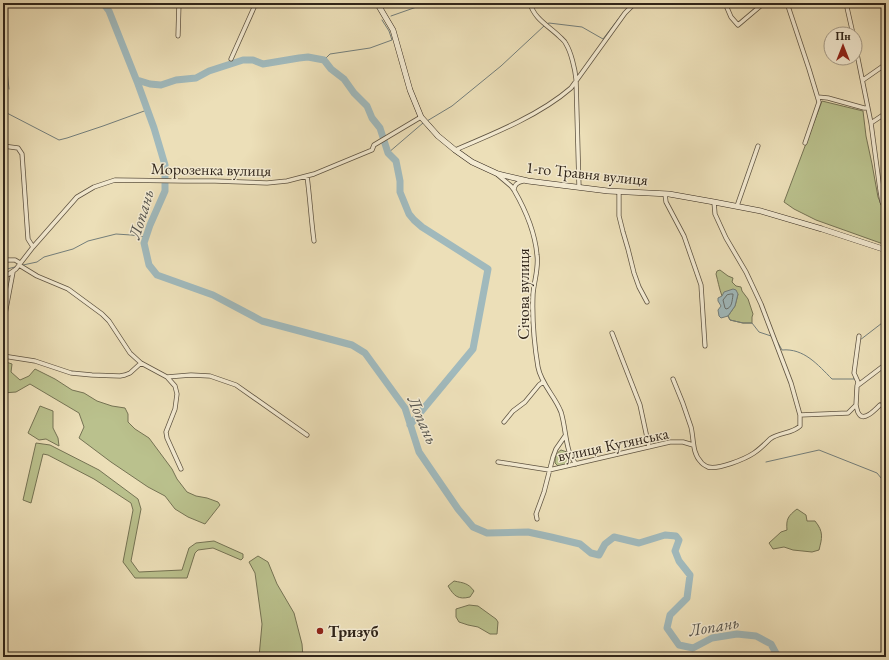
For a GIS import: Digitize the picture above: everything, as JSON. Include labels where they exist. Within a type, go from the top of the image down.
[{"type":"street","points":[[178,36],[179,3]]},
{"type":"street","points":[[231,59],[256,3]]},
{"type":"street","name":"1-го Травня вулиця","points":[[377,3],[393,30],[410,90],[421,117],[438,136],[472,162],[498,174],[525,180],[619,192],[665,194],[761,211],[886,250]]},
{"type":"street","points":[[530,3],[531,9],[541,22],[566,44],[574,66],[576,79],[579,187]]},
{"type":"street","points":[[455,150],[493,134],[532,114],[571,88],[576,79],[625,13],[635,3]]},
{"type":"street","points":[[724,3],[738,26],[764,3]]},
{"type":"street","points":[[787,3],[819,102],[805,143]]},
{"type":"street","points":[[846,3],[851,26]]},
{"type":"street","points":[[863,80],[886,64]]},
{"type":"street","points":[[860,66],[871,123],[882,202],[886,210]]},
{"type":"street","points":[[818,97],[868,108]]},
{"type":"street","points":[[871,123],[886,113]]},
{"type":"street","name":"Морозенка вулиця","points":[[3,278],[20,264],[77,197],[94,186],[115,180],[215,180],[267,183],[287,181],[307,176],[372,150],[374,145],[421,117]]},
{"type":"street","points":[[3,146],[18,148],[22,154],[28,240],[33,247]]},
{"type":"street","points":[[737,206],[758,146]]},
{"type":"street","name":"Січова вулиця","points":[[498,174],[514,190],[530,223],[533,233],[538,263],[533,296],[534,328],[538,368],[543,382],[561,412],[569,452],[576,464]]},
{"type":"street","points":[[307,176],[314,241]]},
{"type":"street","points":[[514,190],[516,184],[525,180]]},
{"type":"street","points":[[880,190],[886,185]]},
{"type":"street","points":[[619,192],[619,216],[623,232],[634,273],[647,302]]},
{"type":"street","points":[[665,194],[666,202],[684,236],[701,285],[705,346]]},
{"type":"street","points":[[714,202],[715,214],[726,238],[746,272],[761,304],[791,383],[800,415],[848,413],[856,405]]},
{"type":"street","points":[[3,260],[15,260],[37,276],[68,289],[110,321],[130,353],[141,364],[167,377],[175,386],[177,394],[175,409],[166,432],[167,438],[181,469]]},
{"type":"street","points":[[3,325],[12,272]]},
{"type":"street","points":[[612,333],[640,405],[649,447]]},
{"type":"street","points":[[859,336],[855,376],[858,382],[856,405],[859,415],[869,415],[880,405]]},
{"type":"street","points":[[3,356],[35,361],[71,373],[92,375],[125,375],[141,364]]},
{"type":"street","points":[[857,386],[886,364]]},
{"type":"street","points":[[167,377],[191,375],[210,376],[236,384],[307,435]]},
{"type":"street","points":[[673,379],[680,394],[691,427],[693,445]]},
{"type":"street","points":[[504,422],[512,411],[525,402],[543,382]]},
{"type":"street","name":"вулиця Кутянська","points":[[498,462],[549,470],[670,442],[683,442],[693,445],[697,457],[701,463],[708,467],[717,468],[753,454],[772,438],[796,430],[800,426],[800,415]]},
{"type":"street","points":[[537,519],[536,514],[556,449],[566,436]]},
{"type":"green space","points":[[822,101],[863,111],[866,136],[878,197],[886,216],[886,245],[816,220],[784,202]]},
{"type":"green space","points":[[720,270],[733,278],[732,282],[736,286],[741,287],[748,299],[753,314],[752,323],[743,323],[730,320],[728,316],[735,306],[738,294],[722,296],[716,274],[717,271]]},
{"type":"green space","points":[[3,361],[12,364],[11,372],[20,380],[29,376],[35,369],[72,390],[84,393],[97,401],[112,406],[125,408],[128,414],[128,422],[135,429],[149,438],[187,492],[218,502],[220,505],[205,524],[188,517],[175,509],[165,496],[148,487],[79,438],[84,427],[79,413],[30,384],[16,392],[3,393]]},
{"type":"green space","points":[[40,406],[53,411],[53,428],[58,438],[59,446],[46,439],[39,440],[28,433]]},
{"type":"green space","points":[[36,443],[50,445],[99,470],[138,499],[141,509],[131,561],[139,572],[182,570],[189,548],[196,543],[214,541],[243,554],[243,558],[241,560],[213,548],[198,550],[195,553],[187,578],[135,578],[123,562],[133,510],[131,503],[94,479],[48,455],[43,454],[31,503],[23,500]]},
{"type":"green space","points":[[561,450],[567,452],[570,461],[565,465],[558,466],[555,463],[555,459]]},
{"type":"green space","points":[[797,509],[806,515],[807,521],[815,521],[820,528],[821,538],[819,550],[812,552],[793,550],[784,547],[773,549],[769,543],[781,532],[787,530],[788,518]]},
{"type":"green space","points":[[258,556],[268,562],[277,584],[294,613],[302,644],[303,657],[259,657],[262,624],[255,573],[249,562]]},
{"type":"green space","points":[[454,581],[466,584],[472,588],[474,591],[470,597],[462,598],[454,595],[448,586]]},
{"type":"green space","points":[[469,605],[478,606],[496,619],[498,622],[497,634],[490,634],[478,627],[459,622],[456,617],[456,609]]},
{"type":"water","points":[[733,289],[736,290],[738,294],[735,306],[728,316],[721,318],[718,310],[721,306],[718,298],[722,296],[724,292]]},
{"type":"waterway","name":"Лопань","points":[[103,3],[109,11],[138,84],[154,128],[165,165],[165,191],[144,243],[149,265],[157,275],[213,295],[262,321],[352,345],[365,353],[405,408],[419,452],[458,509],[473,527],[487,533],[528,532],[551,537],[580,544],[591,553],[599,555],[605,544],[614,537],[639,543],[665,535],[676,536],[679,540],[675,551],[679,561],[690,575],[687,598],[670,615],[667,628],[679,645],[693,648],[712,638],[737,634],[756,636],[771,644],[778,657]]},
{"type":"waterway","points":[[391,16],[428,3]]},
{"type":"waterway","points":[[547,24],[582,27],[603,39],[623,13]]},
{"type":"waterway","points":[[324,60],[330,54],[370,48],[392,40],[389,31],[382,20]]},
{"type":"waterway","points":[[427,121],[452,106],[501,66],[544,26]]},
{"type":"waterway","points":[[3,34],[9,89]]},
{"type":"waterway","points":[[137,80],[150,84],[161,85],[176,80],[196,78],[209,71],[243,60],[253,60],[263,64],[308,57],[324,60],[331,69],[344,79],[354,93],[367,106],[372,118],[380,128],[388,153],[396,161],[400,181],[400,192],[409,214],[422,227],[488,269],[473,349],[410,425]]},
{"type":"waterway","points":[[3,111],[59,140],[147,110]]},
{"type":"waterway","points":[[388,153],[423,123]]},
{"type":"waterway","points":[[23,265],[37,262],[44,257],[73,249],[88,241],[116,234],[146,237]]},
{"type":"waterway","points":[[3,270],[15,267]]},
{"type":"waterway","points":[[728,316],[730,320],[743,323],[752,323],[759,332],[771,336]]},
{"type":"waterway","points":[[860,340],[886,320]]},
{"type":"waterway","points":[[776,339],[782,350],[790,350],[810,358],[832,379],[854,379],[854,377]]},
{"type":"waterway","points":[[766,462],[819,450],[877,473],[886,484]]},
{"type":"place","name":"Тризуб","points":[[320,631]]}]
